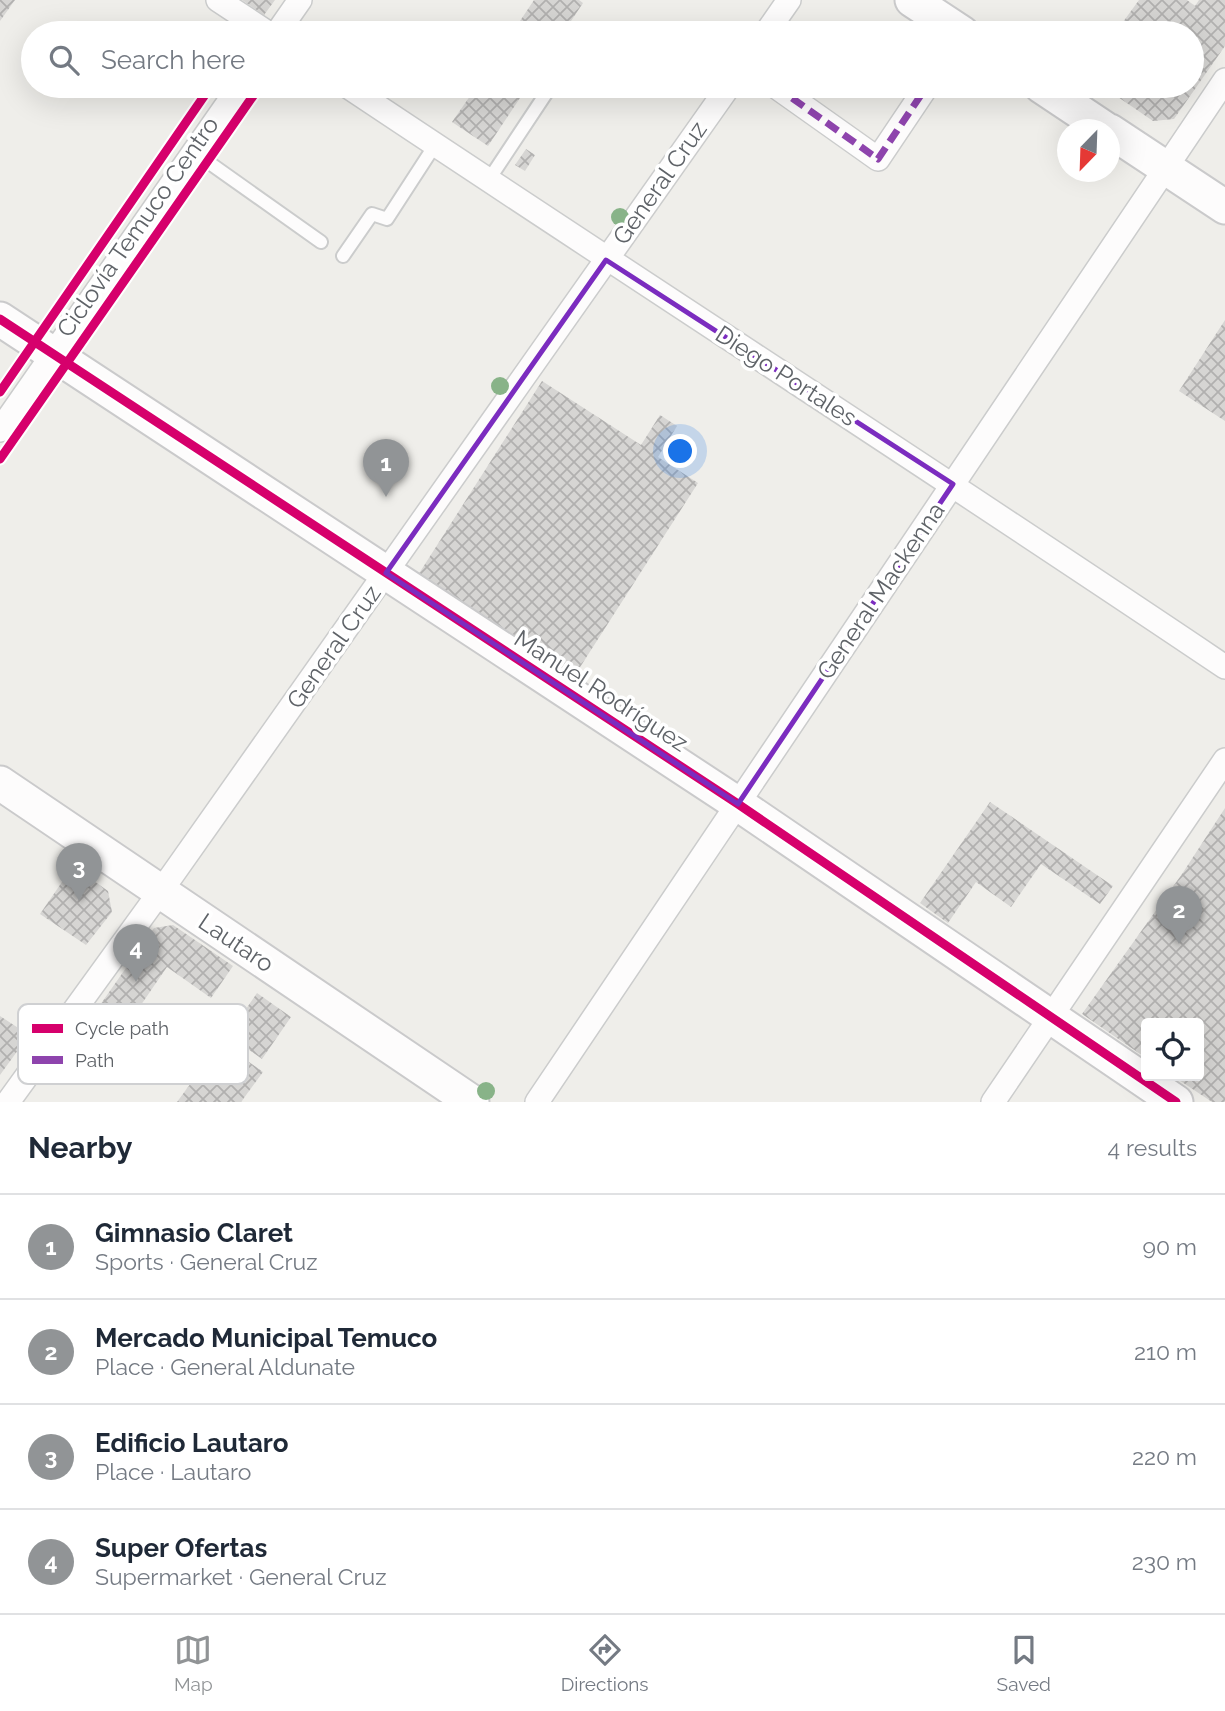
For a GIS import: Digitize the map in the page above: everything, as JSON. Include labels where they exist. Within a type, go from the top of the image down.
[{"type":"street","points":[[218,0],[250,21]]},
{"type":"street","points":[[285,21],[300,0]]},
{"type":"street","points":[[774,21],[789,0]]},
{"type":"street","points":[[912,0],[944,21]]},
{"type":"street","name":"General Mackenna","points":[[537,1102],[1225,80]]},
{"type":"street","points":[[0,430],[232,98]]},
{"type":"street","name":"Diego Portales","points":[[365,98],[606,260],[953,484],[1225,667]]},
{"type":"street","name":"General Cruz","points":[[79,1004],[721,98]]},
{"type":"street","points":[[792,98],[878,159],[919,98]]},
{"type":"street","points":[[1059,98],[1091,119]]},
{"type":"street","points":[[1120,138],[1225,207]]},
{"type":"street","name":"Manuel Rodríguez","points":[[0,319],[738,804],[1177,1102]]},
{"type":"street","points":[[993,1102],[1225,760]]},
{"type":"street","name":"Lautaro","points":[[0,783],[472,1102]]},
{"type":"street","name":"General Cruz","points":[[8,1102],[21,1084]]},
{"type":"lane","points":[[488,181],[543,98]]},
{"type":"lane","points":[[343,256],[372,214],[387,219],[435,145]]},
{"type":"lane","points":[[194,152],[321,242]]},
{"type":"highlighted area","points":[[606,260],[953,484],[738,804],[386,573]]},
{"type":"building","points":[[0,0],[15,0],[0,21]]},
{"type":"building","points":[[242,0],[275,0],[264,15]]},
{"type":"building","points":[[534,0],[579,0],[583,3],[571,21],[520,21]]},
{"type":"building","points":[[1139,0],[1187,0],[1195,6],[1199,0],[1225,0],[1225,46],[1204,76],[1204,21],[1124,21]]},
{"type":"building","points":[[469,98],[520,98],[488,146],[452,122]]},
{"type":"building","points":[[1119,98],[1189,98],[1174,119],[1153,121]]},
{"type":"building","points":[[526,149],[535,155],[525,171],[515,165]]},
{"type":"building","points":[[1225,320],[1225,421],[1179,391]]},
{"type":"building","points":[[542,381],[641,445],[660,415],[677,426],[658,457],[698,483],[575,675],[418,575]]},
{"type":"building","points":[[990,802],[1113,886],[1100,904],[1041,864],[1011,907],[976,882],[948,923],[920,903]]},
{"type":"building","points":[[1225,808],[1225,1102],[1212,1102],[1180,1081],[1204,1081],[1204,1018],[1141,1018],[1141,1055],[1082,1014],[1182,874]]},
{"type":"building","points":[[73,866],[108,891],[112,912],[86,945],[40,914]]},
{"type":"building","points":[[173,925],[233,966],[211,998],[167,967],[142,1004],[101,1004],[154,928]]},
{"type":"building","points":[[257,993],[291,1017],[262,1059],[248,1049],[248,1006]]},
{"type":"building","points":[[0,1016],[18,1028],[18,1050],[0,1075]]},
{"type":"building","points":[[248,1061],[263,1072],[241,1102],[177,1102],[190,1084],[248,1084]]},
{"type":"marked path","points":[[792,98],[878,159],[919,98]]},
{"type":"cycle path","name":"Ciclovía Temuco Centro","points":[[0,392],[203,98]]},
{"type":"cycle path","name":"Ciclovía Temuco Centro","points":[[0,459],[252,98]]},
{"type":"cycle path","points":[[0,319],[738,804],[1176,1102]]},
{"type":"place","name":"Gimnasio Claret","points":[[386,497]]},
{"type":"place","name":"Edificio Lautaro","points":[[79,901]]},
{"type":"place","name":"Mercado Municipal Temuco","points":[[1179,944]]},
{"type":"place","name":"Super Ofertas","points":[[136,982]]}]
